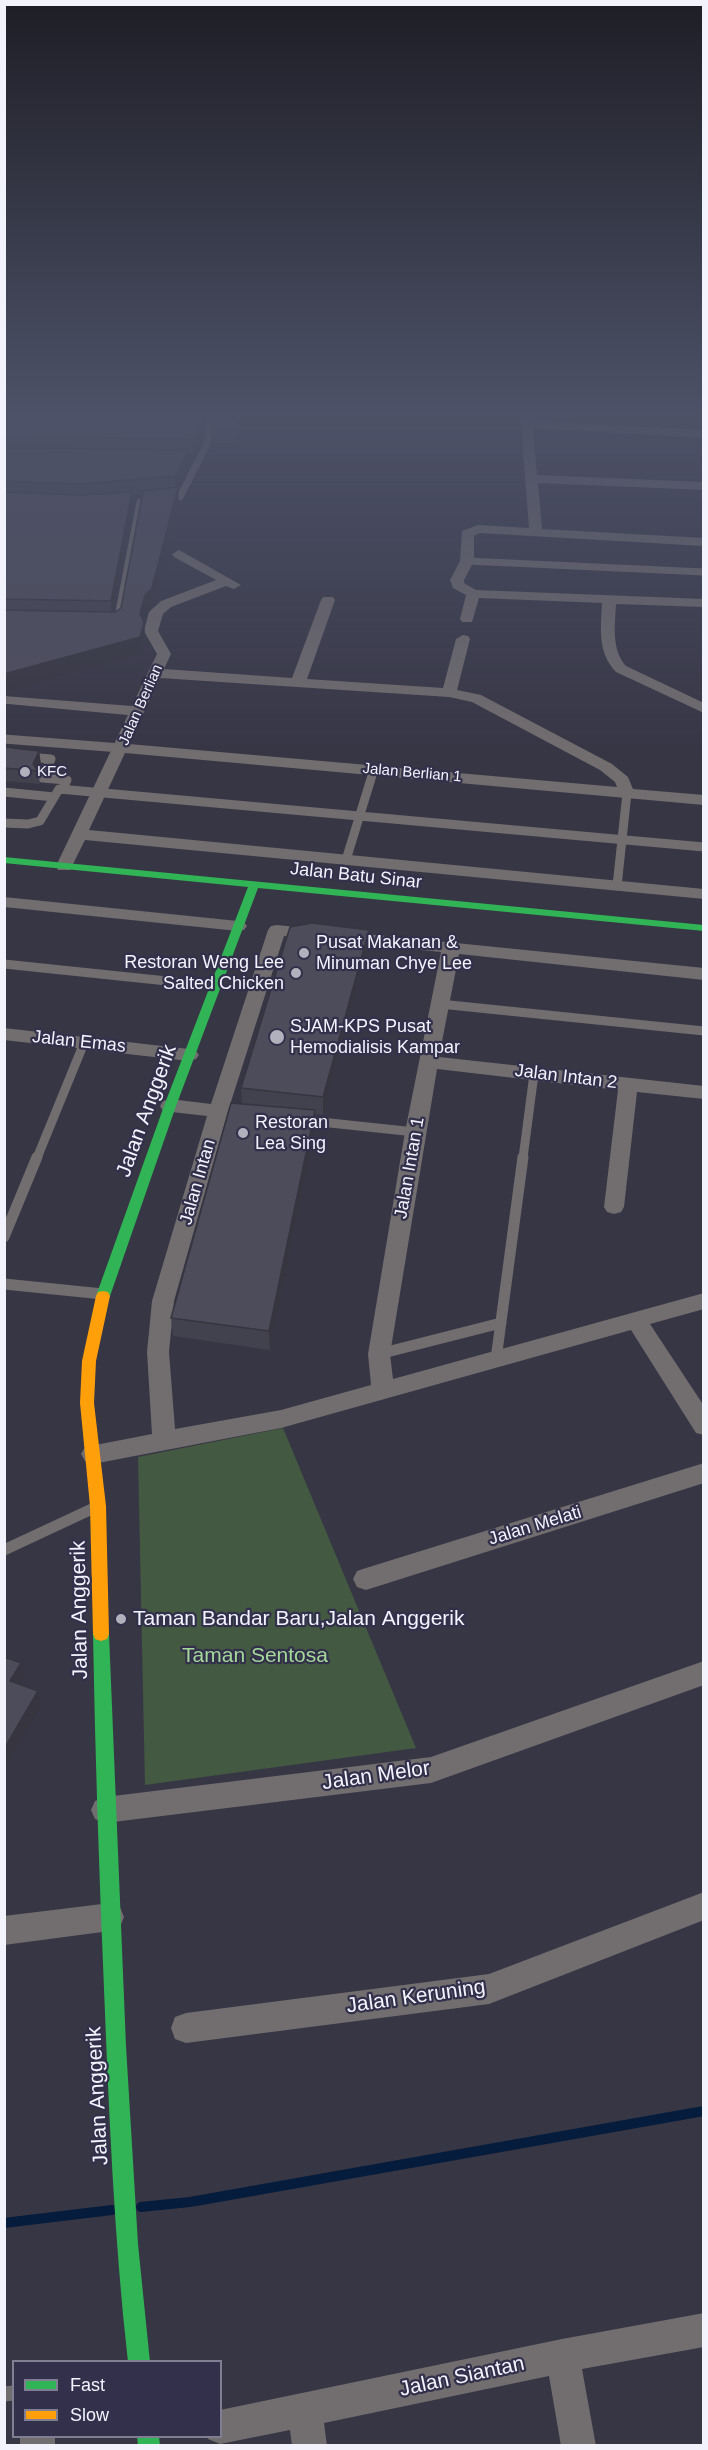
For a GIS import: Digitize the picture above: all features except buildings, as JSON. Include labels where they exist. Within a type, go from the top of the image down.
[{"type":"street","points":[[536,526],[536,532]]},
{"type":"street","points":[[703,608],[609,600],[473,594],[458,585],[457,580],[467,561],[466,534],[478,529],[704,542]]},
{"type":"street","name":"Jalan Berlian","points":[[64,866],[164,654],[151,631],[156,612],[166,604],[232,584],[179,554]]},
{"type":"street","points":[[467,619],[473,594]]},
{"type":"street","points":[[298,683],[328,600]]},
{"type":"street","points":[[609,600],[609,654],[613,663],[704,710]]},
{"type":"street","points":[[449,693],[463,639]]},
{"type":"street","points":[[155,673],[449,693],[476,698],[606,768],[622,780],[627,793]]},
{"type":"street","points":[[6,701],[137,711]]},
{"type":"street","name":"Jalan Berlian 1","points":[[121,748],[374,769],[704,801]]},
{"type":"street","points":[[78,834],[704,894]]},
{"type":"street","name":"Jalan Batu Sinar","points":[[4,860],[704,928]]},
{"type":"street","points":[[146,874],[194,893]]},
{"type":"street","name":"Jalan Anggerik","points":[[139,2360],[131,2298],[119,2099],[105,1810],[98,1506],[87,1403],[89,1361],[104,1294],[170,1106],[254,885]]},
{"type":"street","points":[[285,901],[295,897],[337,893]]},
{"type":"street","points":[[4,902],[240,921],[264,908]]},
{"type":"street","points":[[226,907],[240,921]]},
{"type":"street","name":"Jalan Intan","points":[[164,1441],[158,1352],[164,1302],[224,1112],[277,930],[451,948]]},
{"type":"street","points":[[451,948],[704,974]]},
{"type":"street","name":"Jalan Intan 1","points":[[383,1390],[379,1354],[415,1132],[451,948]]},
{"type":"street","name":"Jalan Emas","points":[[4,1034],[189,1055]]},
{"type":"street","name":"Jalan Intan 2","points":[[429,1062],[704,1093]]},
{"type":"street","points":[[614,1207],[628,1085]]},
{"type":"street","points":[[170,1106],[224,1112]]},
{"type":"street","points":[[93,1454],[281,1419],[704,1301]]},
{"type":"street","points":[[636,1320],[704,1426]]},
{"type":"street","name":"Jalan Melati","points":[[366,1579],[704,1473]]},
{"type":"street","name":"Jalan Melor","points":[[105,1810],[431,1770],[704,1673]]},
{"type":"street","name":"Jalan Keruning","points":[[186,2028],[489,1989],[704,1906]]},
{"type":"street","points":[[5,1932],[110,1917]]},
{"type":"street","name":"Jalan Siantan","points":[[222,2427],[562,2356],[704,2330]]},
{"type":"street","points":[[562,2356],[579,2445]]},
{"type":"street","points":[[304,2409],[310,2445]]},
{"type":"lane","points":[[106,623],[117,623],[137,526]]},
{"type":"lane","points":[[467,561],[704,572]]},
{"type":"lane","points":[[4,739],[121,748]]},
{"type":"lane","points":[[4,755],[51,759],[42,778],[67,780],[63,789]]},
{"type":"lane","points":[[346,860],[374,769]]},
{"type":"lane","points":[[4,823],[33,826],[40,823],[58,789],[63,789],[704,847]]},
{"type":"lane","points":[[4,792],[54,797]]},
{"type":"lane","points":[[617,886],[627,793]]},
{"type":"lane","points":[[4,964],[215,986]]},
{"type":"lane","points":[[440,1004],[704,1030]]},
{"type":"lane","points":[[4,1237],[84,1043]]},
{"type":"lane","points":[[496,1359],[534,1074]]},
{"type":"lane","points":[[288,1119],[415,1132]]},
{"type":"lane","points":[[4,1284],[104,1294]]},
{"type":"lane","points":[[379,1354],[501,1323]]},
{"type":"lane","points":[[4,1550],[98,1506]]},
{"type":"green space","name":"Taman Sentosa","points":[[283,1428],[416,1748],[145,1785],[138,1457]]},
{"type":"waterway","points":[[141,2207],[190,2202],[704,2111]]},
{"type":"waterway","points":[[4,2223],[112,2210]]},
{"type":"traffic: fast","points":[[4,860],[704,928]]},
{"type":"traffic: fast","points":[[103,1296],[170,1106],[254,885]]},
{"type":"traffic: fast","points":[[101,1634],[105,1788],[122,2164],[139,2360]]},
{"type":"traffic: fast","points":[[148,2438],[149,2446]]},
{"type":"traffic: slow","points":[[101,1634],[98,1506],[87,1403],[89,1361],[103,1296]]},
{"type":"place","name":"KFC","points":[[25,772]]},
{"type":"place","name":"Pusat Makanan & Minuman Chye Lee","points":[[304,953]]},
{"type":"place","name":"Restoran Weng Lee Salted Chicken","points":[[296,973]]},
{"type":"place","name":"SJAM-KPS Pusat Hemodialisis Kampar","points":[[277,1037]]},
{"type":"place","name":"Restoran Lea Sing","points":[[243,1133]]},
{"type":"place","name":"Taman Bandar Baru,Jalan Anggerik","points":[[121,1619]]}]
